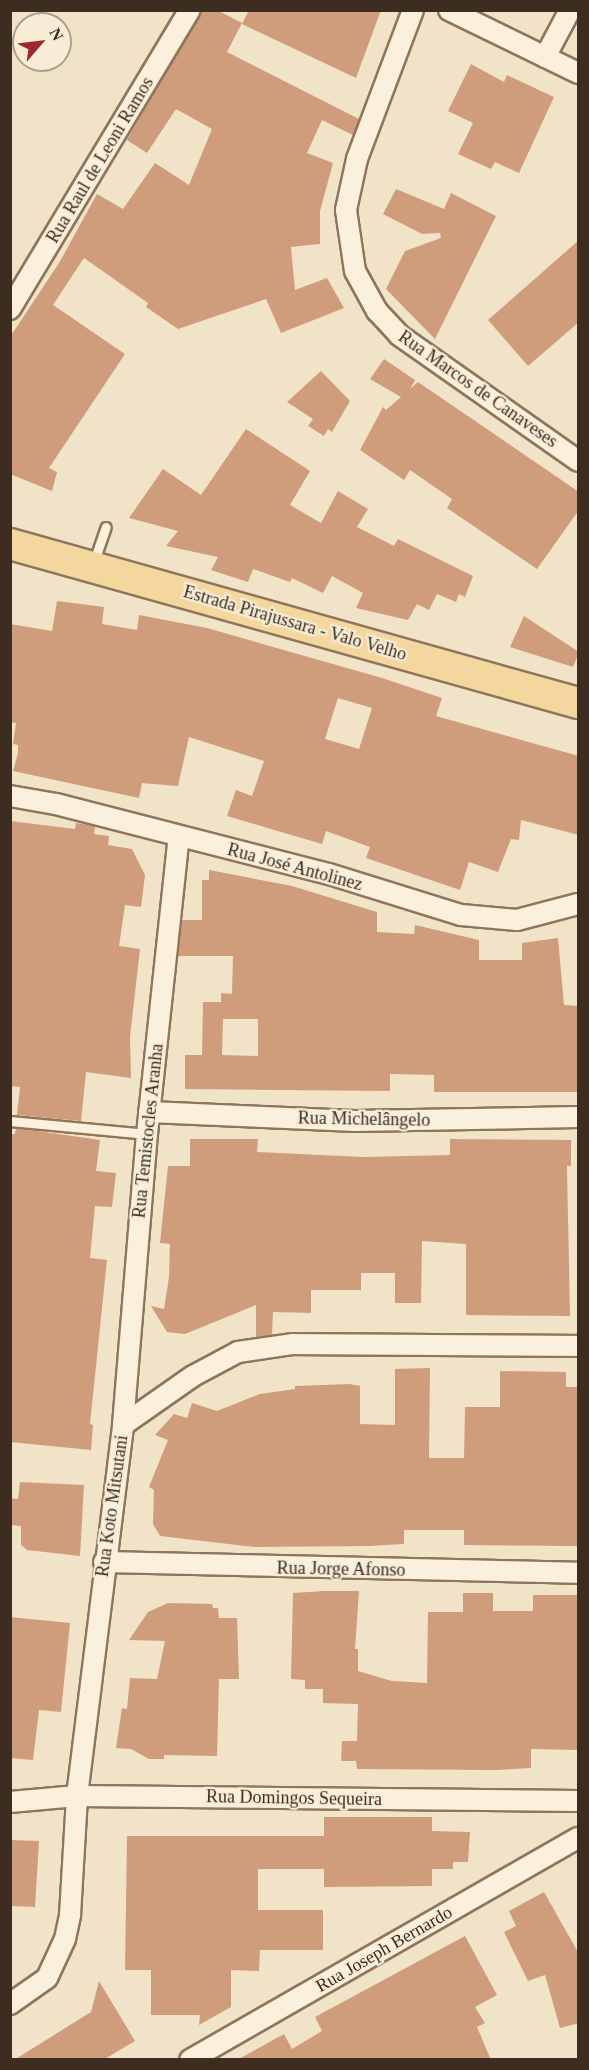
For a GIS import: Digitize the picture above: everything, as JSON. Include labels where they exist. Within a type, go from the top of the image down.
[{"type":"main road","name":"Estrada Pirajussara - Valo Velho","points":[[10,544],[579,703]]},
{"type":"street","name":"Rua Raul de Leoni Ramos","points":[[10,309],[190,10]]},
{"type":"street","name":"Rua Marcos de Canaveses","points":[[413,10],[357,159],[345,210],[354,271],[377,311],[399,335],[579,461]]},
{"type":"street","points":[[449,10],[579,73]]},
{"type":"street","points":[[545,57],[570,10]]},
{"type":"street","name":"Rua José Antolinez","points":[[10,796],[329,874],[461,915],[517,920],[579,904]]},
{"type":"street","name":"Rua Temistocles Aranha","points":[[123,1425],[149,1112],[179,837]]},
{"type":"street","name":"Rua Michelângelo","points":[[149,1112],[355,1121],[579,1117]]},
{"type":"street","name":"Rua Koto Mitsutani","points":[[10,2004],[47,1978],[64,1939],[70,1915],[77,1796],[104,1562],[123,1425],[193,1376],[238,1352],[294,1344],[579,1347]]},
{"type":"street","name":"Rua Jorge Afonso","points":[[104,1562],[579,1573]]},
{"type":"street","name":"Rua Domingos Sequeira","points":[[10,1802],[77,1796],[579,1801]]},
{"type":"street","name":"Rua Joseph Bernardo","points":[[190,2060],[579,1838]]},
{"type":"lane","points":[[92,566],[106,527]]},
{"type":"lane","points":[[10,1121],[147,1134]]},
{"type":"building","points":[[202,10],[217,10],[242,23],[227,52],[359,119],[353,135],[322,120],[307,153],[333,163],[320,211],[320,244],[291,247],[295,290],[327,278],[344,308],[281,333],[266,299],[178,329],[146,307],[148,303],[84,258],[53,305],[125,354],[49,468],[57,472],[52,491],[10,474],[10,337],[59,263],[97,194],[123,209],[155,163],[189,185],[212,129],[176,109],[147,153],[127,140]]},
{"type":"building","points":[[249,10],[381,10],[356,78],[242,24]]},
{"type":"building","points":[[471,64],[504,82],[507,75],[554,97],[519,173],[495,162],[491,169],[458,154],[473,123],[448,111]]},
{"type":"building","points":[[396,189],[444,209],[451,193],[496,216],[435,339],[386,289],[405,251],[441,238],[440,233],[422,234],[383,214]]},
{"type":"building","points":[[579,240],[579,322],[528,366],[488,320]]},
{"type":"building","points":[[384,359],[415,380],[410,389],[418,382],[579,492],[579,510],[537,569],[447,508],[452,499],[410,470],[404,480],[360,450],[383,407],[386,410],[401,397],[370,379]]},
{"type":"building","points":[[321,371],[350,401],[332,432],[328,429],[324,436],[308,426],[313,419],[287,402]]},
{"type":"building","points":[[246,429],[310,471],[290,505],[321,523],[338,491],[368,509],[357,527],[394,546],[398,539],[473,576],[465,597],[459,594],[456,602],[437,594],[429,610],[417,604],[408,620],[356,608],[363,593],[332,576],[323,593],[292,578],[290,582],[253,569],[248,582],[211,570],[218,557],[166,546],[178,531],[129,518],[163,469],[201,495]]},
{"type":"building","points":[[57,601],[104,607],[102,624],[137,630],[139,615],[207,628],[382,678],[442,698],[436,716],[579,756],[579,835],[521,820],[519,840],[511,839],[498,872],[469,862],[460,890],[366,858],[370,847],[326,831],[322,844],[227,816],[236,790],[252,796],[264,761],[189,737],[178,786],[142,783],[139,798],[13,771],[18,745],[13,744],[16,723],[10,722],[10,624],[52,631]],"holes":[[[338,698],[372,708],[359,749],[325,739]]]},
{"type":"building","points":[[524,616],[579,652],[573,667],[510,647]]},
{"type":"building","points":[[10,821],[75,829],[76,823],[95,826],[94,834],[109,836],[108,845],[132,849],[145,875],[141,907],[125,905],[119,946],[140,949],[130,1037],[131,1078],[86,1072],[81,1121],[17,1115],[20,1087],[10,1086]]},
{"type":"building","points":[[209,870],[292,886],[377,912],[377,932],[414,934],[415,925],[479,940],[479,960],[522,960],[522,943],[558,938],[564,1005],[579,1006],[579,1092],[434,1092],[434,1075],[390,1074],[390,1091],[185,1089],[185,1055],[202,1055],[203,1002],[221,1002],[221,993],[232,994],[233,956],[178,956],[182,920],[202,920],[202,880],[209,880]],"holes":[[[223,1019],[258,1019],[258,1056],[222,1055]]]},
{"type":"building","points":[[16,1128],[100,1140],[96,1171],[116,1173],[112,1207],[95,1206],[90,1258],[107,1260],[90,1424],[93,1425],[91,1450],[10,1442],[10,1134],[15,1134]]},
{"type":"building","points":[[190,1139],[258,1139],[257,1152],[364,1157],[450,1155],[450,1139],[571,1140],[571,1166],[567,1166],[570,1316],[466,1315],[466,1244],[422,1241],[421,1303],[395,1303],[395,1273],[361,1273],[361,1290],[311,1290],[311,1313],[273,1312],[272,1335],[256,1337],[256,1305],[185,1334],[167,1332],[151,1306],[164,1309],[169,1277],[170,1244],[160,1243],[168,1166],[190,1166]]},
{"type":"building","points":[[430,1368],[429,1458],[464,1458],[465,1407],[500,1407],[500,1371],[566,1372],[566,1387],[579,1387],[578,1546],[464,1545],[464,1530],[404,1530],[404,1544],[369,1546],[254,1547],[160,1536],[153,1524],[154,1490],[149,1487],[168,1440],[155,1435],[174,1414],[187,1418],[192,1403],[217,1411],[260,1394],[295,1389],[295,1386],[350,1384],[360,1386],[360,1424],[395,1425],[395,1369]]},
{"type":"building","points":[[20,1482],[84,1485],[80,1556],[27,1550],[21,1545],[21,1526],[10,1525],[10,1498],[18,1499]]},
{"type":"building","points":[[359,1591],[355,1649],[358,1649],[358,1671],[392,1681],[427,1683],[428,1612],[463,1612],[463,1593],[493,1593],[493,1611],[533,1611],[533,1595],[579,1595],[579,1750],[531,1749],[531,1768],[496,1770],[357,1769],[356,1761],[341,1761],[342,1741],[357,1741],[358,1704],[323,1703],[323,1689],[305,1689],[305,1680],[291,1679],[293,1593]]},
{"type":"building","points":[[168,1603],[212,1604],[213,1608],[218,1608],[219,1618],[237,1618],[239,1679],[219,1679],[217,1756],[164,1755],[164,1759],[149,1759],[131,1749],[116,1748],[122,1708],[127,1709],[130,1678],[157,1679],[165,1641],[129,1640],[148,1612]]},
{"type":"building","points":[[10,1617],[70,1623],[61,1712],[39,1710],[33,1760],[10,1758]]},
{"type":"building","points":[[324,1817],[432,1817],[432,1831],[470,1832],[468,1862],[453,1862],[453,1869],[432,1869],[432,1886],[324,1887],[324,1869],[258,1869],[258,1910],[323,1910],[323,1950],[260,1950],[259,1971],[231,1970],[231,2007],[199,2025],[200,2015],[151,2015],[151,1970],[125,1970],[127,1836],[324,1836]]},
{"type":"building","points":[[10,1840],[39,1841],[35,1907],[10,1906]]},
{"type":"building","points":[[544,1892],[579,1954],[579,2023],[560,2028],[545,1975],[528,1981],[504,1932],[516,1926],[509,1911]]},
{"type":"building","points":[[465,1936],[497,1995],[475,2007],[485,2023],[477,2027],[491,2060],[237,2060],[284,2034],[292,2049],[322,2031],[315,2017]]},
{"type":"building","points":[[99,1981],[135,2041],[103,2060],[14,2060],[91,2012]]}]
